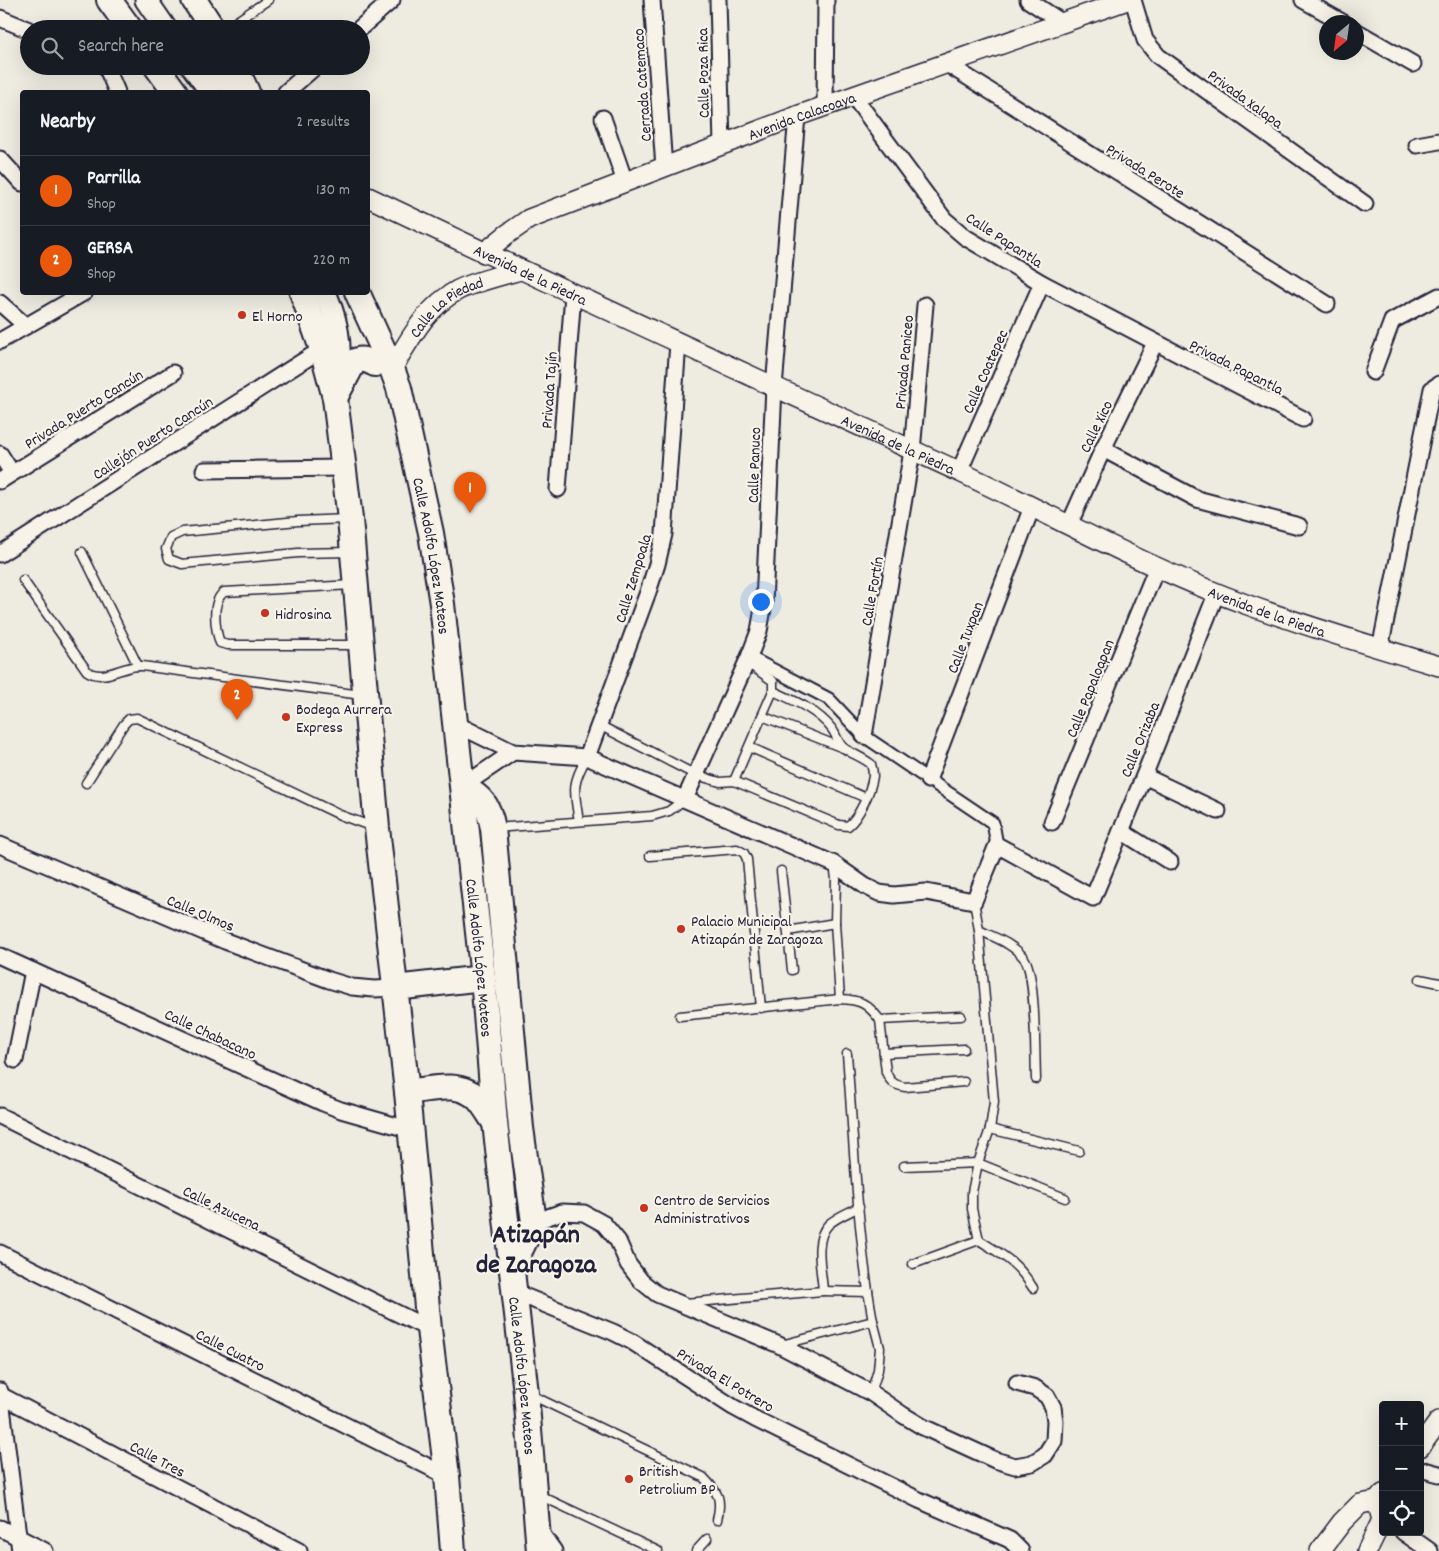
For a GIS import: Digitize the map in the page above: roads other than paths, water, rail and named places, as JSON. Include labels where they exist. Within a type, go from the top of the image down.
[{"type":"main road","points":[[109,0],[123,20]]},
{"type":"main road","points":[[146,0],[160,20]]},
{"type":"main road","points":[[162,0],[176,20]]},
{"type":"main road","points":[[194,0],[207,20]]},
{"type":"main road","points":[[163,75],[174,90]]},
{"type":"main road","points":[[199,75],[210,90]]},
{"type":"main road","points":[[221,75],[235,90]]},
{"type":"main road","points":[[239,75],[246,90]]},
{"type":"main road","points":[[303,295],[322,349],[335,398],[350,518],[377,828],[411,1130],[429,1329],[447,1476],[453,1551]]},
{"type":"main road","points":[[326,295],[338,329],[340,344],[335,398]]},
{"type":"main road","points":[[342,295],[389,374]]},
{"type":"main road","points":[[358,295],[389,374]]},
{"type":"main road","points":[[335,398],[349,370],[357,360],[365,360],[389,374]]},
{"type":"main road","name":"Calle Adolfo López Mateos","points":[[389,374],[431,533],[442,604],[483,978],[495,1123],[526,1393],[538,1540]]},
{"type":"main road","points":[[462,786],[480,797],[490,812],[493,828],[521,1128],[534,1222],[512,1267]]},
{"type":"main road","points":[[395,988],[483,978]]},
{"type":"main road","points":[[407,1092],[459,1088],[471,1093],[480,1101],[495,1123]]},
{"type":"main road","points":[[503,1194],[521,1128]]},
{"type":"street","points":[[369,20],[392,0]]},
{"type":"street","name":"Cerrada Catemaco","points":[[652,0],[664,168]]},
{"type":"street","name":"Calle Poza Rica","points":[[718,0],[722,145]]},
{"type":"street","points":[[825,107],[826,0]]},
{"type":"street","points":[[1028,0],[1063,23]]},
{"type":"street","name":"Avenida Calacoaya","points":[[484,253],[529,219],[797,116],[1127,0]]},
{"type":"street","name":"Privada Xalapa","points":[[1133,0],[1144,40],[1158,56],[1365,204]]},
{"type":"street","points":[[1304,0],[1330,15]]},
{"type":"street","points":[[0,18],[20,26]]},
{"type":"street","points":[[1364,36],[1414,64]]},
{"type":"street","name":"Privada Perote","points":[[947,64],[1327,304]]},
{"type":"street","points":[[110,75],[116,90]]},
{"type":"street","points":[[288,90],[306,75]]},
{"type":"street","name":"Calle Papantla","points":[[854,97],[944,218],[965,238],[1042,283],[1155,343]]},
{"type":"street","name":"Calle Panuco","points":[[685,799],[748,660],[758,632],[764,604],[774,387],[797,116]]},
{"type":"street","points":[[603,118],[626,182]]},
{"type":"street","points":[[1417,145],[1439,140]]},
{"type":"street","points":[[0,159],[20,181]]},
{"type":"street","name":"Avenida de la Piedra","points":[[370,198],[520,270],[959,472],[1157,567],[1248,605],[1380,649],[1439,666]]},
{"type":"street","name":"Calle La Piedad","points":[[389,374],[420,322],[436,305],[458,290],[520,270]]},
{"type":"street","name":"Calle Coatepec","points":[[959,472],[1042,283]]},
{"type":"street","name":"Privada Tajín","points":[[558,489],[573,294]]},
{"type":"street","points":[[0,342],[80,295]]},
{"type":"street","points":[[1373,372],[1392,321],[1439,296]]},
{"type":"street","points":[[0,303],[26,326]]},
{"type":"street","name":"Privada Paniceo","points":[[912,451],[925,305]]},
{"type":"street","name":"Calle Zempoala","points":[[587,757],[658,564],[664,534],[678,343]]},
{"type":"street","name":"Privada Papantla","points":[[1155,343],[1302,419]]},
{"type":"street","name":"Calle Xico","points":[[1069,525],[1155,343]]},
{"type":"street","name":"Callejón Puerto Cancún","points":[[0,554],[322,349]]},
{"type":"street","name":"Privada Puerto Cancún","points":[[6,477],[173,373]]},
{"type":"street","points":[[1380,649],[1432,389],[1439,384]]},
{"type":"street","points":[[1103,450],[1197,499],[1299,526]]},
{"type":"street","name":"Calle Fortín","points":[[864,736],[912,451]]},
{"type":"street","points":[[0,454],[6,477]]},
{"type":"street","points":[[204,470],[344,468]]},
{"type":"street","name":"Calle Tuxpan","points":[[928,780],[1032,507]]},
{"type":"street","name":"Calle Papaloapan","points":[[1052,822],[1157,567]]},
{"type":"street","name":"Calle Orizaba","points":[[997,845],[1093,898],[1217,592]]},
{"type":"street","points":[[456,724],[513,752],[587,757],[834,864],[879,893],[894,895],[926,892],[974,901],[997,845],[993,823],[864,736],[829,699],[748,660]]},
{"type":"street","points":[[462,786],[513,752]]},
{"type":"street","points":[[1144,776],[1218,811]]},
{"type":"street","points":[[1121,831],[1170,862]]},
{"type":"street","name":"Calle Olmos","points":[[0,845],[225,941],[328,980],[352,987],[395,988]]},
{"type":"street","name":"Calle Chabacano","points":[[0,956],[323,1103],[411,1130]]},
{"type":"street","points":[[15,1060],[33,970]]},
{"type":"street","name":"Calle Azucena","points":[[0,1116],[429,1329]]},
{"type":"street","points":[[534,1222],[562,1212],[584,1214],[604,1224],[618,1241],[628,1264],[641,1281],[658,1294],[779,1345],[871,1393],[923,1427],[995,1460],[1015,1466],[1032,1463],[1045,1455],[1054,1441],[1056,1421],[1053,1407],[1047,1396],[1035,1388],[1017,1383]]},
{"type":"street","name":"Calle Cuatro","points":[[0,1253],[447,1476]]},
{"type":"street","name":"Privada El Potrero","points":[[514,1292],[614,1332],[733,1407],[919,1500],[1010,1540],[1022,1551]]},
{"type":"street","points":[[0,1394],[19,1544]]},
{"type":"street","name":"Calle Tres","points":[[0,1394],[299,1551]]},
{"type":"street","points":[[1421,1446],[1439,1421]]},
{"type":"street","points":[[1424,1470],[1439,1474]]},
{"type":"street","points":[[1320,1551],[1342,1522],[1360,1504],[1379,1498]]},
{"type":"street","points":[[1367,1551],[1379,1526]]},
{"type":"street","points":[[0,1528],[19,1544],[45,1551]]},
{"type":"street","points":[[1406,1536],[1414,1546],[1430,1551]]},
{"type":"street","points":[[538,1540],[554,1551]]},
{"type":"lane","points":[[238,20],[268,0]]},
{"type":"lane","points":[[350,518],[182,532],[171,537],[166,550],[169,559],[182,564],[298,553],[352,552]]},
{"type":"lane","points":[[82,552],[138,666]]},
{"type":"lane","points":[[23,580],[87,671],[93,675],[101,676],[138,666],[366,696]]},
{"type":"lane","points":[[355,585],[224,592],[219,596],[216,606],[217,634],[220,643],[228,646],[361,645]]},
{"type":"lane","points":[[734,781],[773,691],[773,681],[748,660]]},
{"type":"lane","points":[[773,691],[802,704],[818,715],[832,729],[843,748]]},
{"type":"lane","points":[[599,725],[696,775],[720,782],[734,781],[839,825],[848,826],[855,820],[866,798],[873,775],[871,764],[862,756],[762,716]]},
{"type":"lane","points":[[86,783],[124,724],[128,719],[137,718],[340,815],[377,828]]},
{"type":"lane","points":[[749,746],[866,798]]},
{"type":"lane","points":[[579,822],[574,788],[578,774],[587,757]]},
{"type":"lane","points":[[493,828],[652,816],[669,811],[685,799]]},
{"type":"lane","points":[[650,856],[737,849],[744,853],[747,859],[762,1008]]},
{"type":"lane","points":[[834,864],[836,879],[835,923],[840,999]]},
{"type":"lane","points":[[781,871],[792,970]]},
{"type":"lane","points":[[974,901],[979,930],[994,1102],[990,1129],[978,1163],[972,1192],[972,1209],[979,1240],[1022,1271],[1033,1288]]},
{"type":"lane","points":[[788,931],[835,923]]},
{"type":"lane","points":[[979,930],[1012,945],[1026,959],[1032,977],[1036,1079]]},
{"type":"lane","points":[[1420,979],[1439,983]]},
{"type":"lane","points":[[680,1016],[840,999],[857,1000],[871,1007],[880,1020],[886,1072],[889,1080],[896,1085],[904,1087],[964,1082]]},
{"type":"lane","points":[[880,1020],[961,1016]]},
{"type":"lane","points":[[884,1053],[964,1049]]},
{"type":"lane","points":[[847,1054],[868,1292],[880,1348],[878,1370],[871,1393]]},
{"type":"lane","points":[[990,1129],[1079,1151]]},
{"type":"lane","points":[[904,1166],[978,1163],[1065,1198]]},
{"type":"lane","points":[[824,1291],[820,1246],[823,1233],[829,1224],[859,1207]]},
{"type":"lane","points":[[914,1264],[979,1240]]},
{"type":"lane","points":[[678,1304],[824,1291],[868,1292]]},
{"type":"lane","points":[[779,1345],[873,1321]]},
{"type":"lane","points":[[526,1393],[704,1477],[717,1491],[720,1506],[717,1520]]},
{"type":"lane","points":[[535,1493],[658,1551]]},
{"type":"lane","points":[[696,1551],[707,1539]]},
{"type":"place","name":"El Horno","points":[[242,315]]},
{"type":"place","name":"Parrilla","points":[[470,513]]},
{"type":"place","name":"Hidrosina","points":[[265,613]]},
{"type":"place","name":"Bodega Aurrera Express","points":[[286,717]]},
{"type":"place","name":"GERSA","points":[[237,720]]},
{"type":"place","name":"Palacio Municipal Atizapán de Zaragoza","points":[[681,929]]},
{"type":"place","name":"Centro de Servicios Administrativos","points":[[644,1208]]},
{"type":"place","name":"British Petrolium BP","points":[[629,1479]]},
{"type":"district","name":"Atizapán de Zaragoza","points":[[536,1248]]}]
